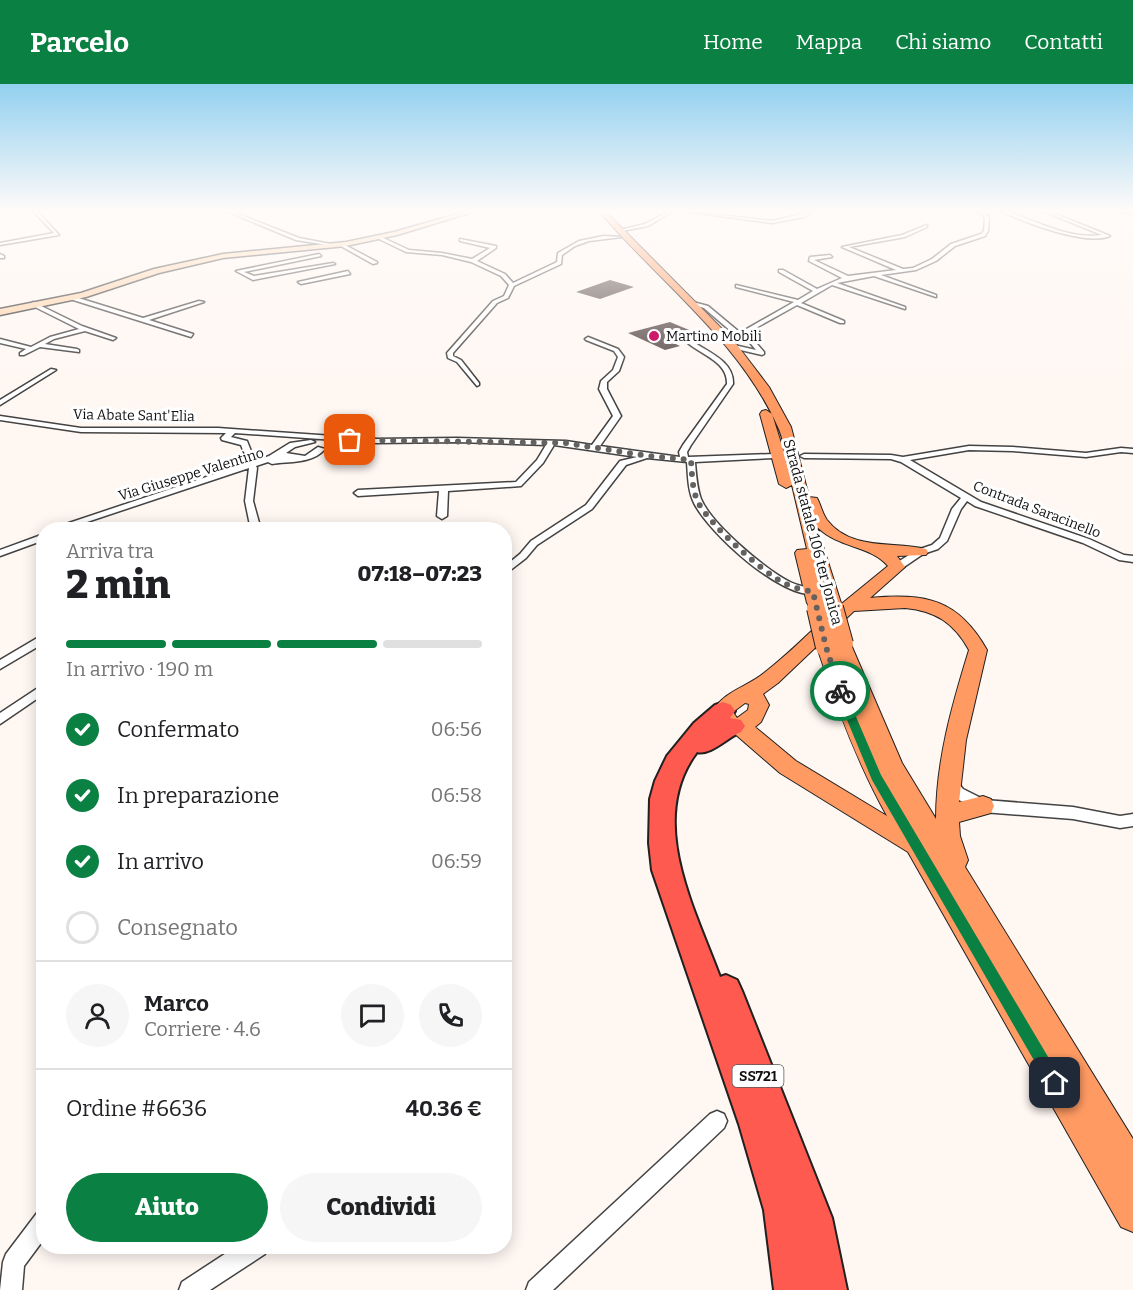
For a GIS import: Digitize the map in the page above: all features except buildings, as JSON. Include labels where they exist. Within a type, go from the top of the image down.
[{"type":"highway","name":"SS721","points":[[732,721],[704,742],[687,763],[676,789],[672,815],[672,868],[757,1124],[783,1210],[795,1290]]},
{"type":"highway","name":"SS721","points":[[672,868],[812,1218],[826,1290]]},
{"type":"main road","name":"Strada statale 106 ter Jonica","points":[[652,267],[724,346],[755,390],[771,427],[790,500]]},
{"type":"main road","name":"Strada statale 106 ter Jonica","points":[[656,267],[693,304],[737,338],[785,427],[827,601],[842,695],[876,776],[1133,1215]]},
{"type":"main road","points":[[795,470],[803,475],[821,523],[831,531],[852,542],[877,549],[899,553],[920,552]]},
{"type":"main road","name":"Strada statale 106 ter Jonica","points":[[800,540],[827,601]]},
{"type":"main road","points":[[877,549],[897,567]]},
{"type":"main road","name":"SS721","points":[[732,721],[725,706],[735,698],[753,699],[827,601],[897,567]]},
{"type":"main road","points":[[827,601],[897,600],[928,605],[964,626],[973,638],[978,650],[955,733],[948,835],[967,894]]},
{"type":"main road","name":"Strada statale 106 ter Jonica","points":[[835,646],[862,696],[892,766],[967,894],[1123,1135],[1133,1169]]},
{"type":"main road","points":[[732,721],[788,767],[916,845]]},
{"type":"main road","points":[[949,816],[963,810],[983,806]]},
{"type":"street","points":[[0,312],[72,298],[176,267]]},
{"type":"street","points":[[258,267],[239,271],[253,278],[314,267]]},
{"type":"street","points":[[301,282],[348,273],[338,267]]},
{"type":"street","points":[[486,267],[503,276],[512,285]]},
{"type":"street","points":[[477,384],[459,361],[450,357],[450,353],[495,302],[506,297],[512,285],[550,267]]},
{"type":"street","points":[[824,267],[847,278]]},
{"type":"street","points":[[893,267],[902,271]]},
{"type":"street","points":[[827,601],[778,580],[755,562],[709,518],[697,500],[687,459],[683,452],[731,379],[731,374],[691,343],[695,338],[737,338],[832,283],[847,278],[917,267]]},
{"type":"street","points":[[781,271],[817,291]]},
{"type":"street","points":[[873,274],[934,296]]},
{"type":"street","points":[[326,277],[333,282]]},
{"type":"street","points":[[832,283],[903,308]]},
{"type":"street","points":[[738,286],[798,303],[842,322]]},
{"type":"street","points":[[72,298],[191,335]]},
{"type":"street","points":[[143,320],[201,302]]},
{"type":"street","points":[[33,304],[85,329],[112,338]]},
{"type":"street","points":[[22,354],[52,338],[85,329]]},
{"type":"street","points":[[588,339],[616,350],[621,357],[616,371],[604,381],[603,389],[617,416],[595,447]]},
{"type":"street","points":[[0,341],[77,351]]},
{"type":"street","points":[[0,403],[53,370]]},
{"type":"street","name":"Via Abate Sant'Elia","points":[[0,418],[81,430],[233,431],[350,440],[551,443],[687,459],[774,456]]},
{"type":"street","points":[[233,431],[225,438],[244,443],[253,466],[249,501],[254,522]]},
{"type":"street","name":"Via Abate Sant'Elia","points":[[268,434],[290,446]]},
{"type":"street","name":"Via Abate Sant'Elia","points":[[320,447],[350,440]]},
{"type":"street","points":[[358,493],[509,485],[522,482],[540,461],[551,443]]},
{"type":"street","points":[[294,458],[289,457],[290,446],[320,447]]},
{"type":"street","name":"Via Giuseppe Valentino","points":[[253,466],[290,446]]},
{"type":"street","name":"Via Giuseppe Valentino","points":[[77,522],[253,466],[294,458],[308,458],[320,447]]},
{"type":"street","points":[[804,456],[871,456],[904,460],[969,448],[1086,455],[1121,450],[1133,451]]},
{"type":"street","points":[[792,451],[864,453],[871,456]]},
{"type":"street","points":[[512,565],[534,543],[589,507],[623,463],[648,456]]},
{"type":"street","name":"Contrada Saracinello","points":[[904,460],[978,504],[1086,541],[1122,558],[1133,559]]},
{"type":"street","points":[[442,516],[444,487]]},
{"type":"street","name":"SS721","points":[[897,567],[920,552],[935,547],[944,539],[957,509],[966,497]]},
{"type":"street","name":"Via Giuseppe Valentino","points":[[81,522],[95,516]]},
{"type":"street","points":[[0,551],[36,538]]},
{"type":"street","points":[[0,665],[36,643]]},
{"type":"street","points":[[0,719],[36,694]]},
{"type":"street","points":[[950,783],[958,793],[983,806],[1073,813],[1120,822],[1133,820]]},
{"type":"street","points":[[537,1290],[717,1121]]},
{"type":"street","points":[[11,1290],[14,1262],[36,1231]]},
{"type":"street","points":[[190,1290],[245,1254]]},
{"type":"way so far","points":[[350,440],[566,443],[659,458],[691,460],[697,500],[709,518],[755,562],[778,580],[813,592],[826,647],[840,691]]},
{"type":"place","name":"Martino Mobili","points":[[654,336]]},
{"type":"route","points":[[840,691],[876,776],[1055,1083]]}]
